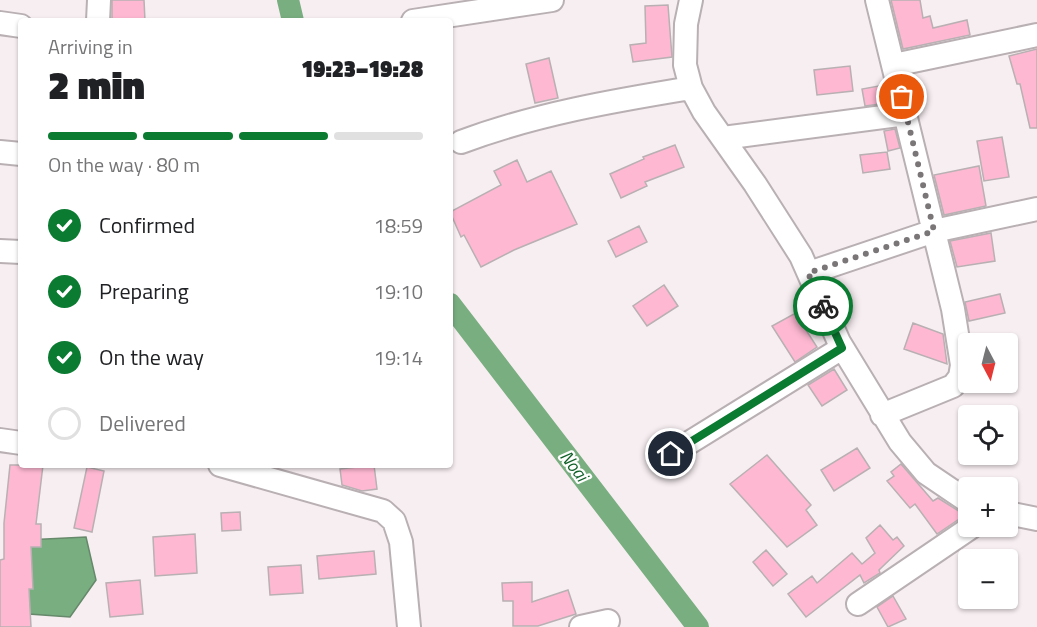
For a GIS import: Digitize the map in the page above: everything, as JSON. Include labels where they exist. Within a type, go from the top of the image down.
[{"type":"street","points":[[98,18],[99,0]]},
{"type":"street","points":[[433,18],[552,0]]},
{"type":"street","points":[[692,0],[686,24],[685,64],[690,88],[801,256],[842,348],[882,415],[900,442],[926,473],[958,495]]},
{"type":"street","points":[[877,0],[953,309],[962,365],[960,377],[953,386],[882,415]]},
{"type":"street","points":[[0,23],[18,26]]},
{"type":"street","points":[[894,65],[1037,35]]},
{"type":"street","points":[[461,142],[499,128],[580,106],[690,88]]},
{"type":"street","points":[[723,138],[906,114]]},
{"type":"street","points":[[0,152],[18,154]]},
{"type":"street","points":[[808,273],[934,231],[1037,208]]},
{"type":"street","points":[[0,251],[18,252]]},
{"type":"street","points":[[671,454],[842,348]]},
{"type":"street","points":[[0,440],[18,443]]},
{"type":"street","points":[[230,468],[383,511],[394,521],[401,542],[409,627]]},
{"type":"street","points":[[1018,515],[1037,519]]},
{"type":"street","points":[[858,604],[958,536]]},
{"type":"street","points":[[581,627],[608,621]]},
{"type":"shaded area","points":[[86,537],[96,580],[70,617],[29,614],[26,540]]},
{"type":"building","points":[[112,0],[144,0],[145,18],[112,18]]},
{"type":"building","points":[[891,0],[920,0],[923,18],[930,16],[933,28],[967,20],[970,35],[903,49]]},
{"type":"building","points":[[668,5],[672,57],[633,62],[630,45],[646,43],[645,6]]},
{"type":"building","points":[[1037,49],[1037,128],[1030,128],[1020,84],[1017,84],[1009,56]]},
{"type":"building","points":[[549,58],[558,98],[535,103],[526,64]]},
{"type":"building","points":[[850,66],[853,91],[817,95],[814,70]]},
{"type":"building","points":[[884,85],[888,103],[865,106],[862,89]]},
{"type":"building","points":[[895,129],[900,148],[888,151],[884,131]]},
{"type":"building","points":[[1002,137],[1009,177],[984,181],[977,141]]},
{"type":"building","points":[[675,145],[684,167],[645,182],[647,186],[621,198],[610,174],[644,159],[643,157]]},
{"type":"building","points":[[887,152],[890,169],[863,173],[860,155]]},
{"type":"building","points":[[517,160],[527,182],[551,171],[577,224],[514,250],[481,267],[464,235],[461,237],[453,219],[453,210],[501,185],[494,171]]},
{"type":"building","points":[[979,166],[986,206],[944,215],[934,175]]},
{"type":"building","points":[[639,226],[647,242],[616,257],[608,241]]},
{"type":"building","points":[[991,233],[995,261],[957,267],[950,241]]},
{"type":"building","points":[[664,285],[678,306],[647,326],[633,306]]},
{"type":"building","points":[[1000,294],[1005,313],[969,321],[965,302]]},
{"type":"building","points":[[803,309],[811,323],[804,327],[817,347],[795,362],[772,326]]},
{"type":"building","points":[[913,323],[943,334],[947,364],[904,349]]},
{"type":"building","points":[[834,369],[847,390],[822,406],[808,385]]},
{"type":"building","points":[[857,448],[870,468],[834,491],[821,470]]},
{"type":"building","points":[[767,455],[811,505],[806,510],[817,525],[787,547],[730,484]]},
{"type":"building","points":[[901,464],[933,501],[938,498],[958,511],[958,520],[937,534],[915,504],[910,508],[887,481],[894,476],[891,472]]},
{"type":"building","points":[[10,465],[18,465],[18,468],[43,468],[36,524],[41,524],[41,547],[31,547],[33,589],[29,589],[31,627],[0,627],[0,560],[4,559],[4,523]]},
{"type":"building","points":[[87,468],[104,471],[92,532],[74,528]]},
{"type":"building","points":[[374,468],[377,489],[362,491],[342,485],[340,469]]},
{"type":"building","points":[[240,512],[241,530],[222,531],[221,513]]},
{"type":"building","points":[[880,525],[893,540],[897,537],[904,546],[879,570],[880,573],[864,583],[860,575],[806,617],[788,594],[812,576],[817,583],[852,553],[862,564],[875,553],[866,538]]},
{"type":"building","points":[[195,534],[197,573],[155,576],[153,537]]},
{"type":"building","points":[[766,550],[787,574],[773,586],[753,562]]},
{"type":"building","points":[[374,551],[376,574],[319,579],[317,556]]},
{"type":"building","points":[[301,565],[303,593],[270,595],[268,567]]},
{"type":"building","points":[[140,580],[143,614],[110,617],[106,583]]},
{"type":"building","points":[[532,582],[532,602],[568,590],[576,614],[538,626],[513,626],[513,601],[503,601],[502,583]]},
{"type":"building","points":[[893,596],[906,619],[888,627],[877,607]]},
{"type":"waterway","name":"Noai","points":[[288,0],[292,18]]},
{"type":"waterway","name":"Noai","points":[[453,308],[698,627]]},
{"type":"way so far","points":[[823,306],[808,273],[934,231],[902,97]]},
{"type":"route","points":[[671,454],[842,348],[823,306]]}]
